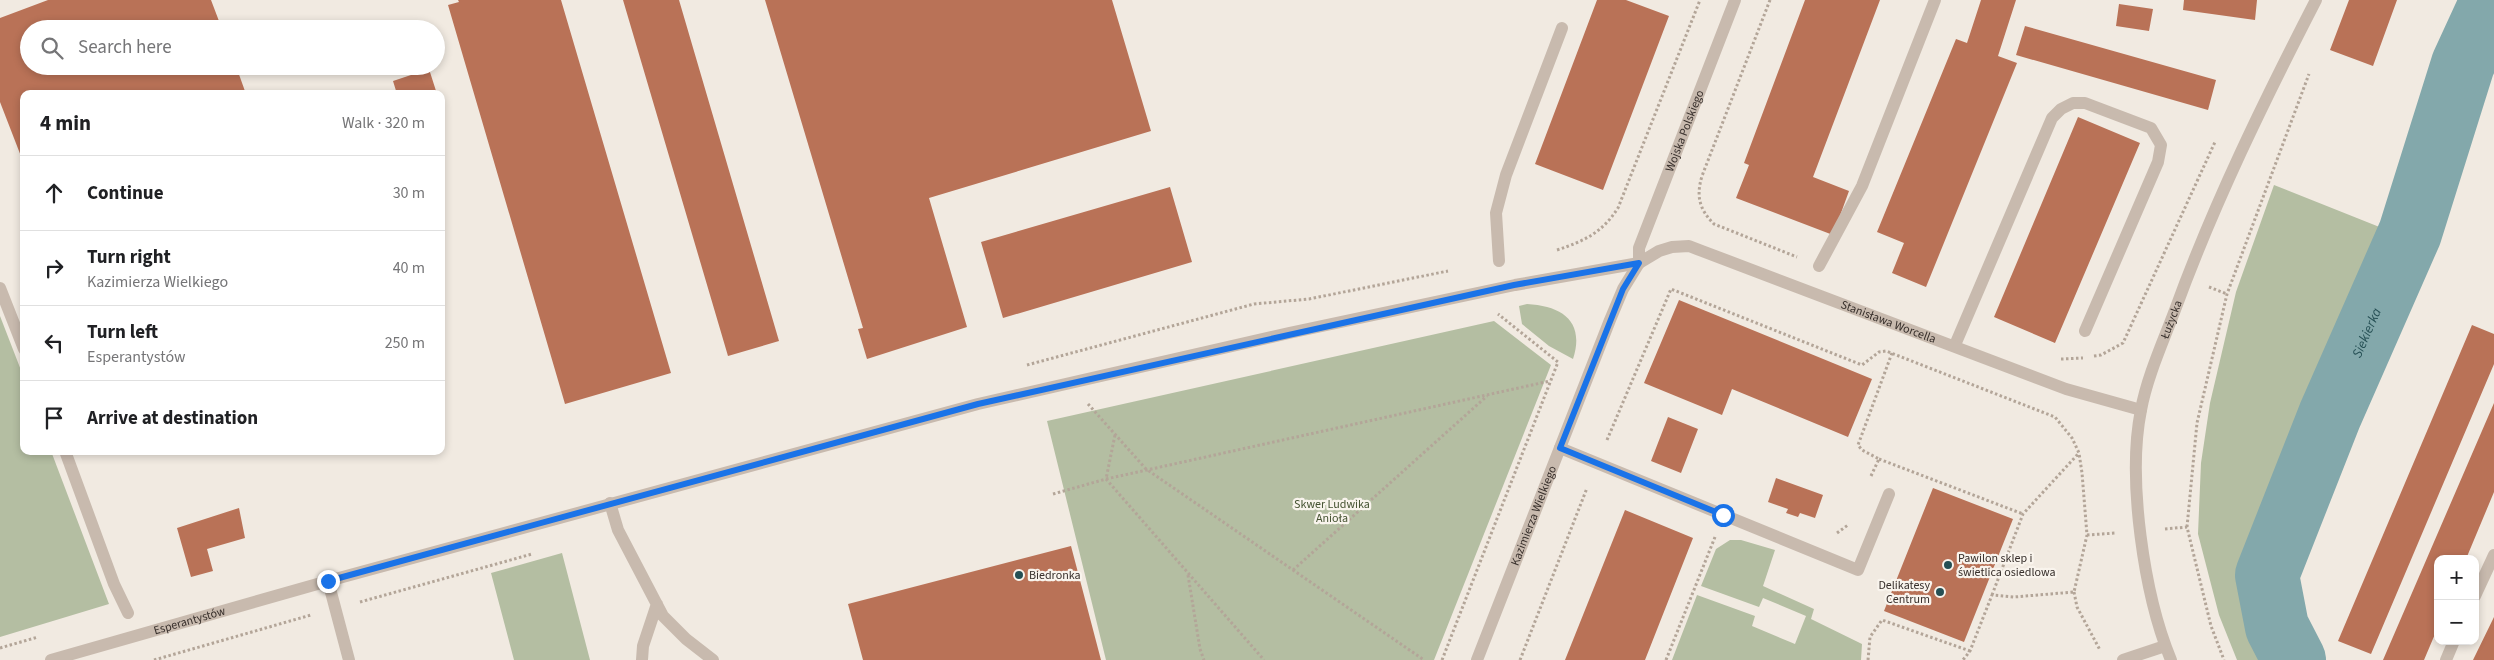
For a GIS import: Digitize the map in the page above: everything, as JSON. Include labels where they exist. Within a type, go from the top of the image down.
[{"type":"street","name":"Wojska Polskiego","points":[[1639,263],[1639,248],[1735,0]]},
{"type":"street","points":[[1819,266],[1862,186],[1935,0]]},
{"type":"street","name":"Łużycka","points":[[2171,660],[2165,646],[2149,585],[2139,531],[2138,443],[2140,410],[2187,278],[2227,183],[2259,109],[2316,0]]},
{"type":"street","points":[[1499,261],[1496,213],[1504,184],[1562,28]]},
{"type":"street","points":[[1954,345],[2052,118],[2061,109],[2073,103],[2085,102],[2145,125],[2158,136],[2161,144],[2158,162],[2085,331]]},
{"type":"street","name":"Stanisława Worcella","points":[[1639,263],[1659,251],[1689,246],[2066,388],[2140,410]]},
{"type":"street","name":"Kazimierza Wielkiego","points":[[1477,660],[1623,289],[1639,263]]},
{"type":"street","name":"Esperantystów","points":[[51,660],[610,503],[978,404],[1514,285],[1639,263]]},
{"type":"street","points":[[0,288],[20,339]]},
{"type":"street","points":[[1560,448],[1858,570],[1889,494]]},
{"type":"street","points":[[66,455],[114,584],[128,613]]},
{"type":"street","points":[[610,503],[618,530],[663,616],[686,639],[713,660]]},
{"type":"street","points":[[2479,587],[2494,555]]},
{"type":"street","points":[[328,581],[349,660]]},
{"type":"street","points":[[642,660],[643,646],[657,604]]},
{"type":"street","points":[[2446,660],[2452,645]]},
{"type":"street","points":[[2124,660],[2165,646]]},
{"type":"path","points":[[1642,152],[1700,0]]},
{"type":"path","points":[[1770,0],[1702,176],[1698,189],[1699,200],[1705,214],[1714,224],[1819,266]]},
{"type":"path","points":[[2224,660],[2211,626],[2187,527],[2196,423],[2227,294],[2310,71]]},
{"type":"path","points":[[2058,358],[2101,355],[2123,343],[2216,139]]},
{"type":"path","points":[[2206,286],[2227,294]]},
{"type":"path","points":[[1605,445],[1671,289],[1862,365],[1879,352],[1886,351],[2055,417],[2072,438],[2079,453],[2087,535],[2074,592],[2077,607],[2102,652]]},
{"type":"path","points":[[1442,660],[1558,362],[1495,312]]},
{"type":"path","points":[[1892,353],[1858,445],[1862,450],[1879,459],[2023,514]]},
{"type":"path","points":[[1053,494],[1106,479],[1551,381]]},
{"type":"path","points":[[1293,570],[1488,395]]},
{"type":"path","points":[[1096,401],[1087,403],[1146,470],[1424,660]]},
{"type":"path","points":[[1106,479],[1115,435]]},
{"type":"path","points":[[1962,660],[1970,651],[2023,514],[2079,453]]},
{"type":"path","points":[[1871,477],[1879,459]]},
{"type":"path","points":[[1106,479],[1264,660]]},
{"type":"path","points":[[1520,660],[1587,488]]},
{"type":"path","points":[[1666,660],[1723,515]]},
{"type":"path","points":[[1833,534],[1839,533],[1852,518]]},
{"type":"path","points":[[2165,529],[2187,527]]},
{"type":"path","points":[[2087,535],[2119,533]]},
{"type":"path","points":[[154,660],[533,554]]},
{"type":"path","points":[[1188,573],[1200,649],[1204,660]]},
{"type":"path","points":[[1992,595],[2014,597],[2074,592]]},
{"type":"path","points":[[1868,660],[1870,637],[1882,620],[1970,651]]},
{"type":"path","points":[[0,648],[11,645]]},
{"type":"green space","points":[[2274,185],[2387,230],[2298,452],[2274,522],[2256,584],[2268,644],[2277,660],[2237,660],[2219,615],[2198,534],[2201,463],[2210,403],[2236,292]]},
{"type":"green space","points":[[1527,304],[1551,308],[1568,318],[1576,335],[1573,359],[1549,346],[1522,324],[1519,306]]},
{"type":"green space","points":[[0,316],[20,368],[20,455],[53,455],[109,604],[0,637]]},
{"type":"green space","name":"Skwer Ludwika Anioła","points":[[1494,321],[1551,365],[1434,660],[1106,660],[1047,421]]},
{"type":"green space","points":[[1730,540],[1741,540],[1775,550],[1763,586],[1814,609],[1811,619],[1862,644],[1861,660],[1672,660],[1697,595],[1755,616],[1752,626],[1795,644],[1806,616],[1763,598],[1759,607],[1701,586],[1716,549]]},
{"type":"green space","points":[[562,553],[590,660],[514,660],[491,573]]},
{"type":"building","points":[[48,0],[211,0],[219,20],[20,20],[20,75],[239,75],[245,90],[20,90],[20,154],[0,102],[0,18]]},
{"type":"building","points":[[458,0],[561,0],[671,373],[565,404],[448,5],[459,2]]},
{"type":"building","points":[[623,0],[679,0],[779,341],[728,356]]},
{"type":"building","points":[[765,0],[1112,0],[1151,131],[929,198],[967,327],[867,359],[858,329],[863,328]]},
{"type":"building","points":[[1597,0],[1626,0],[1669,16],[1603,190],[1535,164]]},
{"type":"building","points":[[1805,0],[1880,0],[1813,177],[1849,191],[1833,235],[1736,198],[1749,165],[1744,163]]},
{"type":"building","points":[[1981,0],[2016,0],[1998,56],[2017,63],[1926,287],[1892,273],[1904,243],[1877,232],[1956,39],[1967,43]]},
{"type":"building","points":[[2184,0],[2257,0],[2255,20],[2183,10]]},
{"type":"building","points":[[2349,0],[2397,0],[2373,66],[2330,50]]},
{"type":"building","points":[[2119,4],[2153,9],[2149,31],[2116,26]]},
{"type":"building","points":[[2025,26],[2216,80],[2208,110],[2016,55]]},
{"type":"building","points":[[411,75],[431,75],[436,90],[396,90],[393,81]]},
{"type":"building","points":[[2078,117],[2140,143],[2055,343],[1994,317]]},
{"type":"building","points":[[1170,187],[1192,262],[1003,318],[981,242]]},
{"type":"building","points":[[1679,300],[1872,379],[1848,437],[1732,389],[1722,415],[1644,383]]},
{"type":"building","points":[[2472,325],[2494,334],[2494,364],[2371,654],[2338,641]]},
{"type":"building","points":[[2494,403],[2494,492],[2468,555],[2434,555],[2434,636],[2424,660],[2383,660]]},
{"type":"building","points":[[1668,417],[1698,429],[1681,473],[1651,461]]},
{"type":"building","points":[[1776,478],[1823,495],[1815,518],[1800,513],[1798,517],[1786,513],[1788,509],[1768,502]]},
{"type":"building","name":"Pawilon sklep i świetlica osiedlowa","points":[[1933,488],[2013,519],[1964,642],[1884,611]]},
{"type":"building","points":[[239,508],[245,538],[207,549],[213,571],[191,577],[177,528]]},
{"type":"building","points":[[1625,510],[1693,538],[1645,660],[1565,660]]},
{"type":"building","name":"Biedronka","points":[[1071,546],[1101,660],[863,660],[848,604]]},
{"type":"building","points":[[2494,617],[2494,660],[2473,660]]},
{"type":"waterway","name":"Siekierka","points":[[2294,660],[2277,627],[2267,575],[2330,415],[2410,233],[2463,64],[2486,14],[2494,6]]},
{"type":"place","name":"Pawilon sklep i świetlica osiedlowa","points":[[1948,565]]},
{"type":"place","name":"Biedronka","points":[[1019,575]]},
{"type":"place","name":"Delikatesy Centrum","points":[[1940,592]]},
{"type":"route","points":[[328,581],[978,404],[1290,333],[1514,285],[1639,263],[1623,289],[1560,448],[1723,515]]}]
